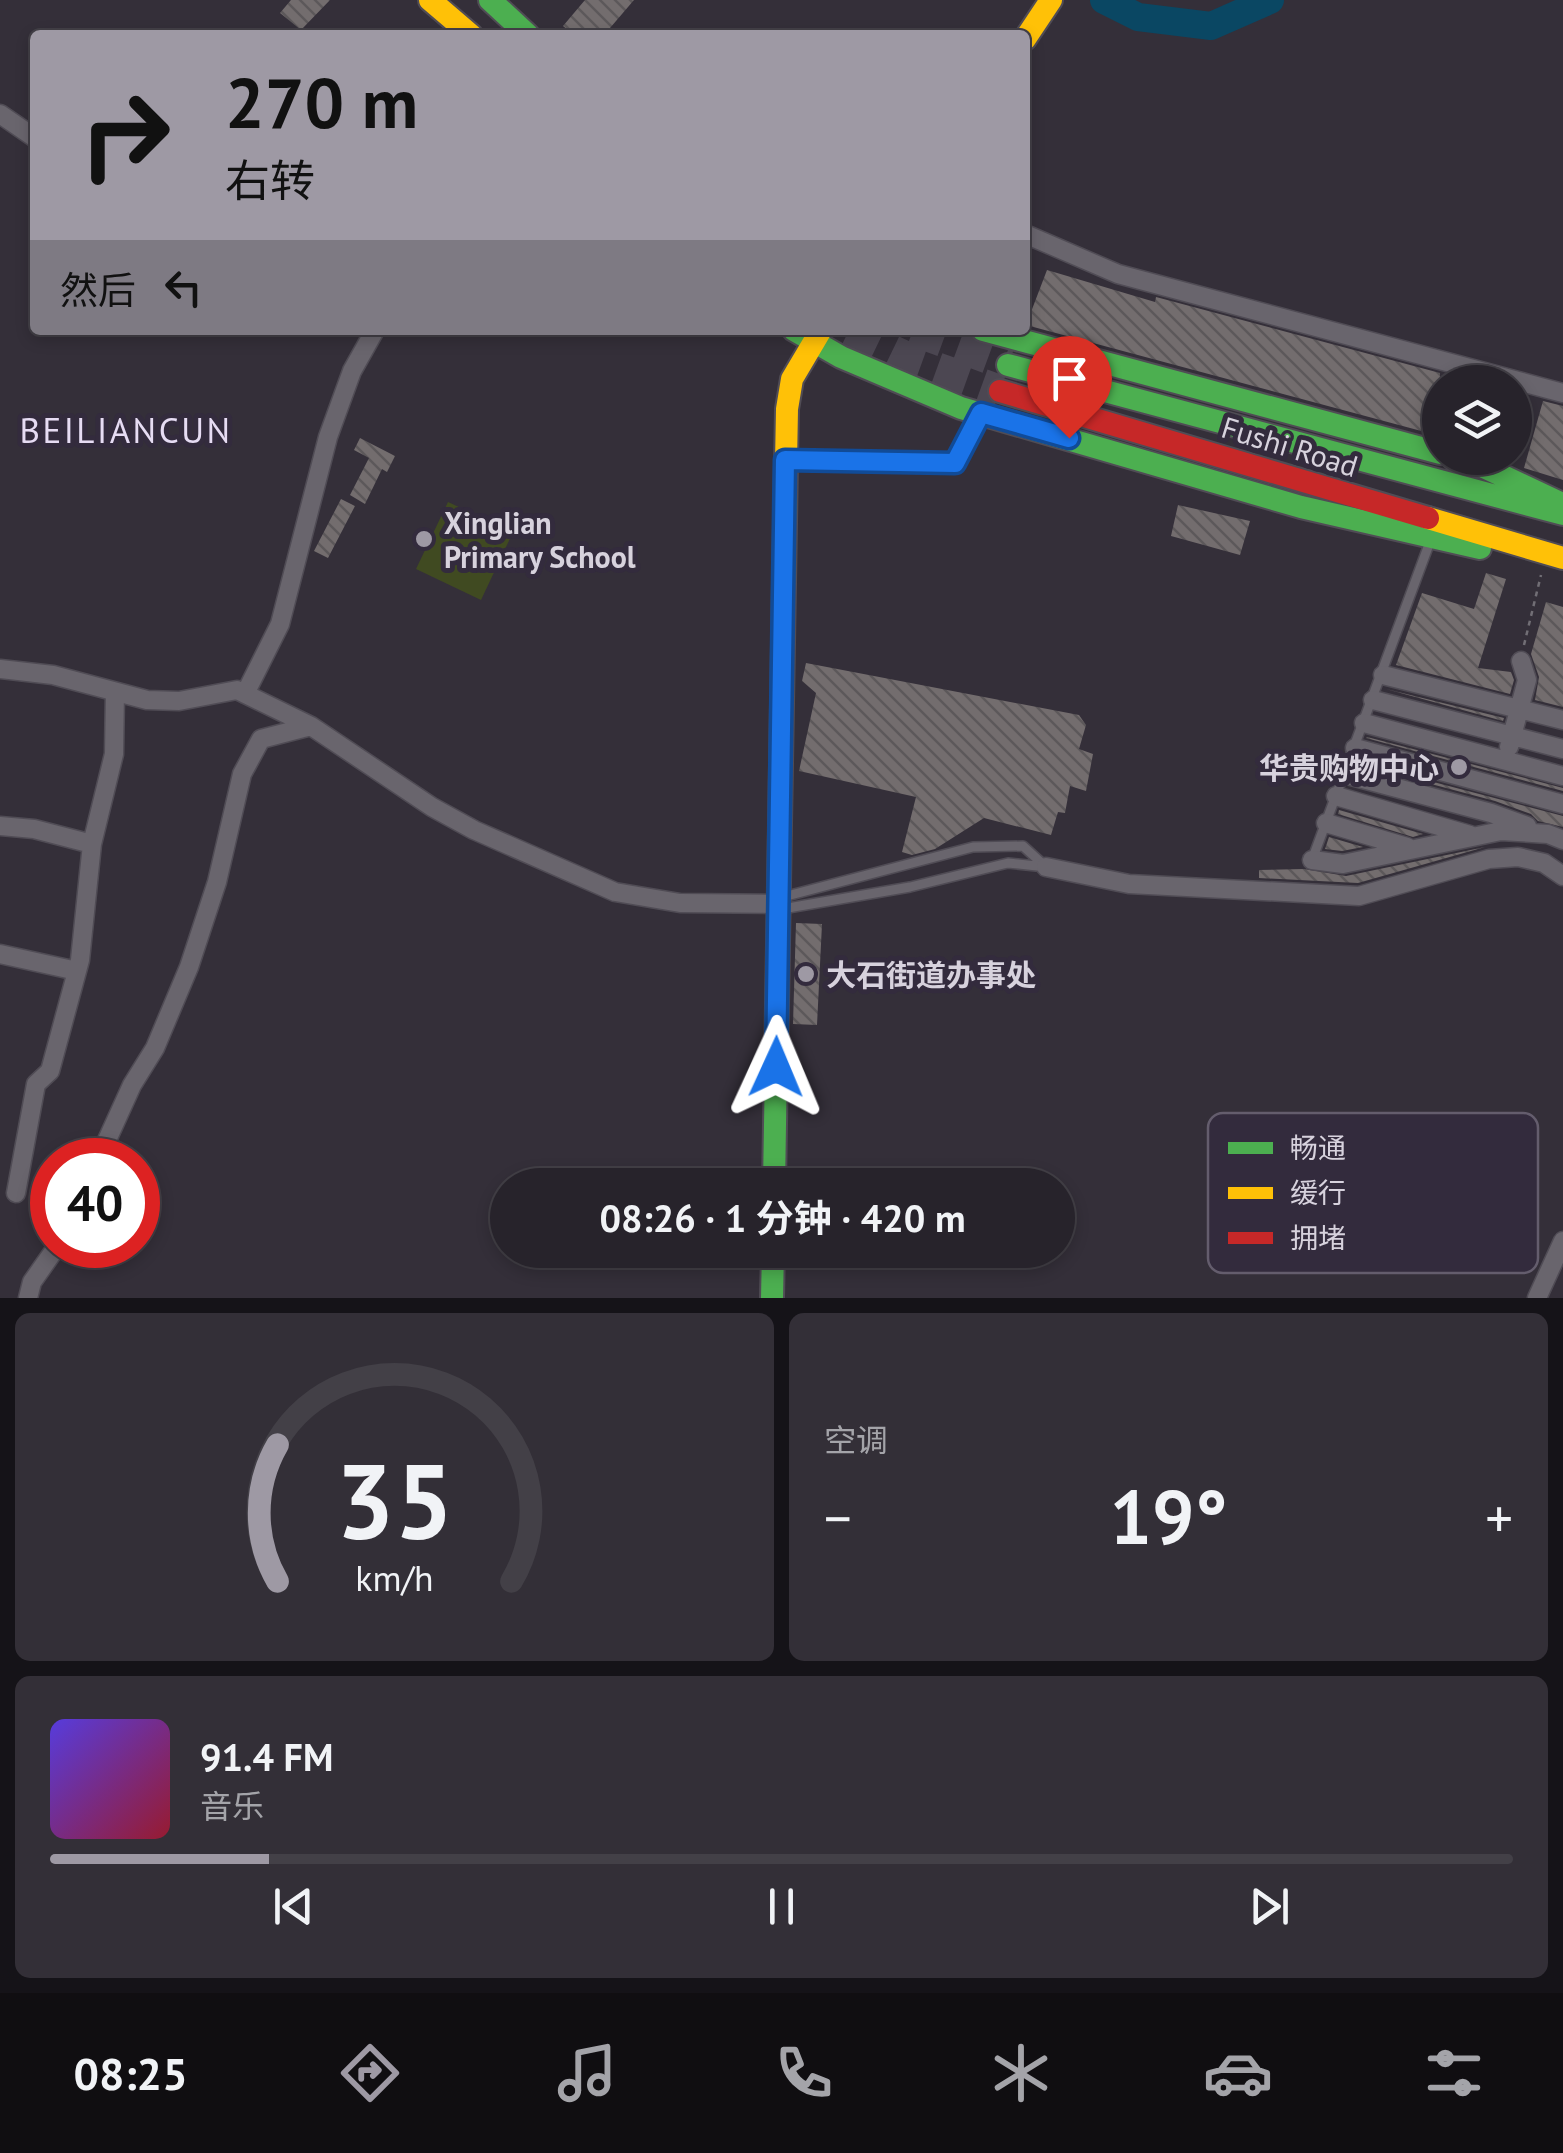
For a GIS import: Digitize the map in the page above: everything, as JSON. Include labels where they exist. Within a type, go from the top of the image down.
[{"type":"main road","points":[[429,0],[457,30]]},
{"type":"main road","points":[[429,0],[465,30]]},
{"type":"main road","points":[[490,0],[523,30]]},
{"type":"main road","points":[[499,0],[538,30]]},
{"type":"main road","points":[[1030,32],[1052,0]]},
{"type":"main road","points":[[774,1168],[785,460],[792,379],[809,335]]},
{"type":"main road","points":[[811,335],[913,388],[981,413],[1301,506],[1557,562]]},
{"type":"main road","points":[[1002,335],[1422,448]]},
{"type":"main road","name":"Fushi Road","points":[[1008,365],[1563,514]]},
{"type":"main road","name":"Fushi Road","points":[[1000,391],[1557,562]]},
{"type":"main road","points":[[1499,475],[1563,504]]},
{"type":"main road","points":[[772,1298],[773,1268]]},
{"type":"street","points":[[0,114],[30,135]]},
{"type":"street","points":[[1030,236],[1118,274],[1563,392]]},
{"type":"street","points":[[245,694],[280,624],[328,437],[352,372],[372,335]]},
{"type":"street","points":[[785,460],[955,463],[981,413]]},
{"type":"street","points":[[1483,827],[1527,680],[1520,661]]},
{"type":"street","points":[[0,669],[53,675],[147,700],[179,701],[237,690],[310,726],[460,823],[616,892],[680,903],[778,907]]},
{"type":"street","points":[[1382,675],[1563,720]]},
{"type":"street","points":[[16,1193],[36,1084],[50,1071],[77,971],[92,844],[114,754],[115,692]]},
{"type":"street","points":[[1373,700],[1563,749]]},
{"type":"street","points":[[1364,723],[1563,776]]},
{"type":"street","points":[[108,1138],[132,1085],[155,1048],[190,967],[248,760],[261,740],[310,726]]},
{"type":"street","points":[[1354,748],[1563,804]]},
{"type":"street","points":[[1344,774],[1483,827]]},
{"type":"street","points":[[1336,796],[1483,827],[1556,837]]},
{"type":"street","points":[[1326,823],[1412,849]]},
{"type":"street","points":[[0,826],[34,829],[92,844]]},
{"type":"street","points":[[1312,860],[1342,864],[1412,849],[1483,827]]},
{"type":"street","points":[[1046,866],[1128,884],[1358,896],[1490,859],[1518,857],[1544,863],[1563,876]]},
{"type":"street","points":[[0,954],[77,971]]},
{"type":"street","points":[[1537,1298],[1563,1240]]},
{"type":"street","points":[[28,1298],[32,1282],[42,1268]]},
{"type":"lane","points":[[1312,860],[1432,537]]},
{"type":"lane","points":[[1023,846],[1046,866],[1008,863],[878,893],[778,907],[782,897],[972,847],[1023,846]]},
{"type":"path","points":[[1520,661],[1557,562]]},
{"type":"green space","points":[[448,502],[513,532],[481,600],[416,569]]},
{"type":"building","points":[[291,0],[330,0],[301,30],[280,13]]},
{"type":"building","points":[[585,0],[634,0],[608,30],[568,30],[563,26]]},
{"type":"building","points":[[1047,270],[1155,302],[1156,297],[1422,368],[1422,431],[1030,326],[1030,315]]},
{"type":"building","points":[[1543,401],[1563,406],[1563,480],[1532,470],[1532,440]]},
{"type":"building","points":[[360,438],[395,456],[387,472],[382,469],[365,504],[350,495],[369,458],[354,450]]},
{"type":"building","points":[[341,499],[355,506],[328,558],[314,551]]},
{"type":"building","points":[[1178,505],[1250,521],[1240,555],[1171,536]]},
{"type":"building","points":[[1486,573],[1506,579],[1478,668],[1511,672],[1514,680],[1510,694],[1396,665],[1422,593],[1474,609]]},
{"type":"building","points":[[1546,602],[1563,607],[1563,707],[1535,700],[1539,677],[1531,654]]},
{"type":"building","points":[[806,663],[1079,715],[1086,725],[1079,749],[1093,754],[1086,791],[1070,786],[1065,813],[1058,812],[1051,835],[984,818],[935,849],[912,855],[902,852],[916,797],[799,771],[816,693],[802,681]]},
{"type":"building","points":[[1386,689],[1504,718],[1503,721]]},
{"type":"building","points":[[1366,738],[1563,788],[1563,791]]},
{"type":"building","points":[[1357,762],[1563,816],[1563,827],[1538,821],[1531,814],[1495,801]]},
{"type":"building","points":[[1339,810],[1423,834],[1413,837],[1338,814]]},
{"type":"building","points":[[1329,837],[1363,847],[1325,849]]},
{"type":"building","points":[[1485,847],[1358,883],[1259,878],[1259,870],[1304,869],[1346,876]]},
{"type":"building","name":"大石街道办事处","points":[[796,923],[822,924],[817,1025],[793,1024]]},
{"type":"waterway","points":[[1104,0],[1138,17],[1211,26],[1270,0]]},
{"type":"tunnel","points":[[859,335],[903,356],[1000,391]]},
{"type":"tunnel","points":[[927,335],[1008,365]]},
{"type":"traffic: fast","points":[[490,0],[523,30]]},
{"type":"traffic: fast","points":[[803,335],[841,357],[961,408],[1301,507],[1480,548]]},
{"type":"traffic: fast","points":[[1002,335],[1422,448]]},
{"type":"traffic: fast","points":[[1008,365],[1563,514]]},
{"type":"traffic: fast","points":[[774,1168],[786,463]]},
{"type":"traffic: fast","points":[[1501,475],[1558,502]]},
{"type":"traffic: fast","points":[[772,1298],[773,1268]]},
{"type":"traffic: slow","points":[[430,0],[465,30]]},
{"type":"traffic: slow","points":[[1030,32],[1051,0]]},
{"type":"traffic: slow","points":[[786,463],[792,379],[818,335]]},
{"type":"traffic: slow","points":[[1428,518],[1563,558]]},
{"type":"traffic: jam","points":[[1000,391],[1428,518]]},
{"type":"place","name":"Xinglian Primary School","points":[[424,539]]},
{"type":"place","name":"华贵购物中心","points":[[1459,767]]},
{"type":"place","name":"大石街道办事处","points":[[806,974]]},
{"type":"district","name":"BEILIANCUN","points":[[126,430]]},
{"type":"route","points":[[776,1067],[785,460],[955,463],[981,413],[1069,438]]}]
